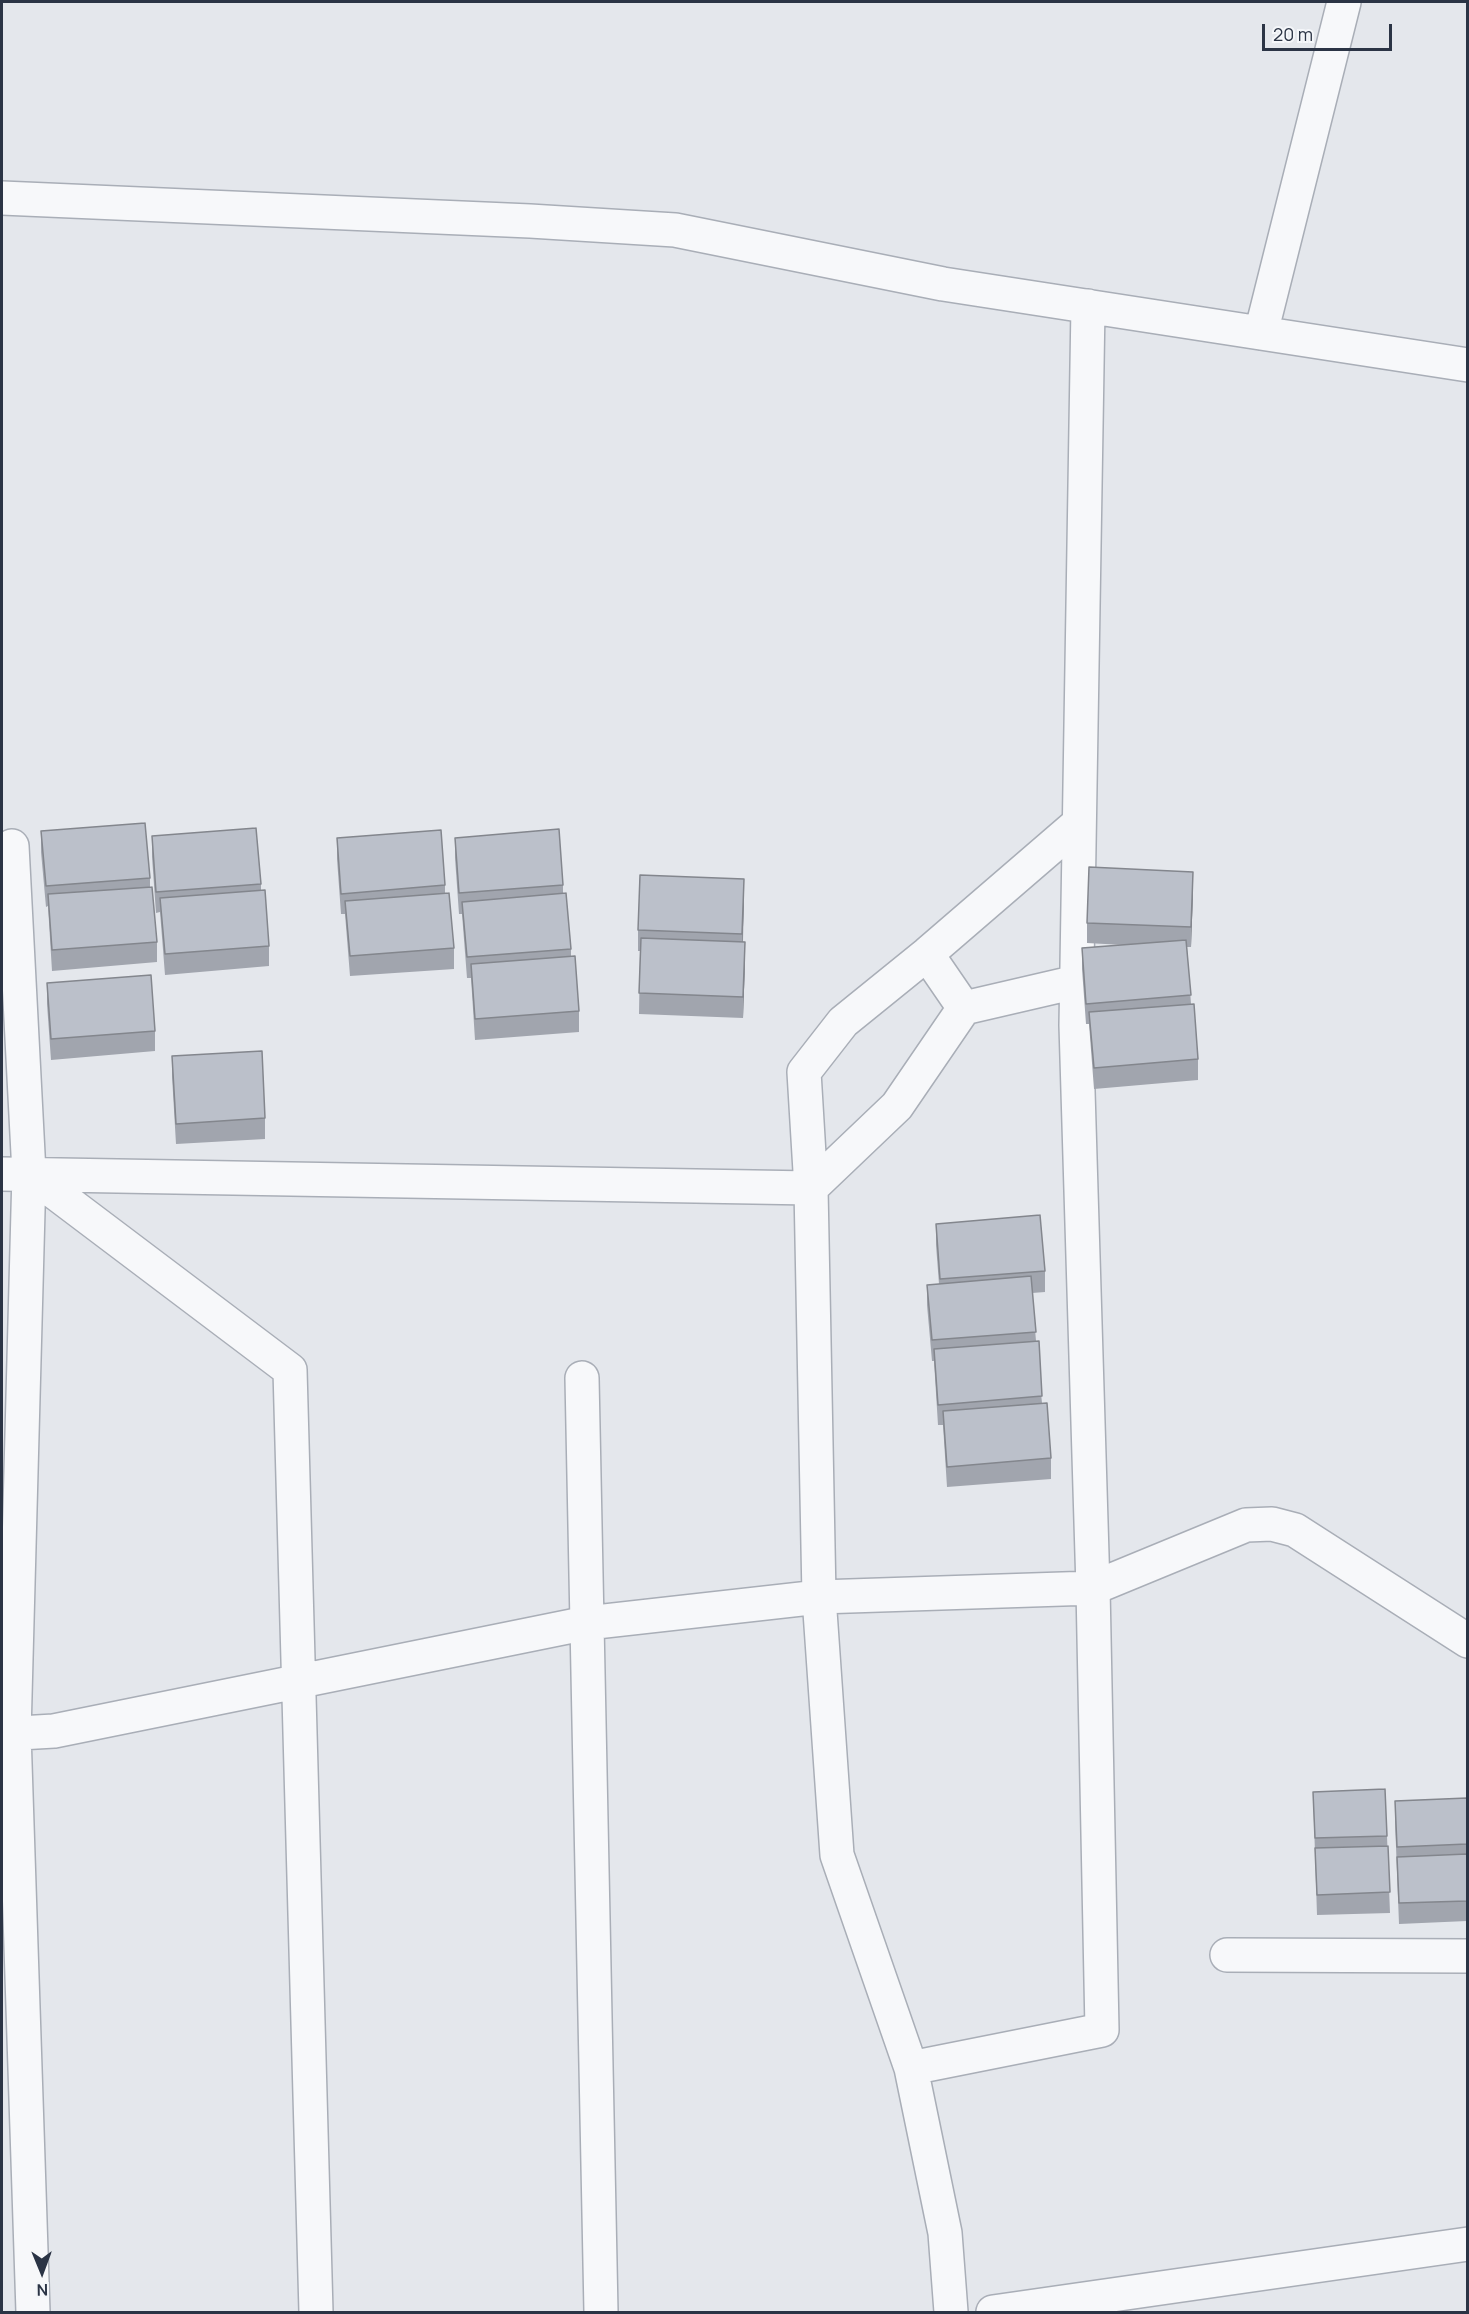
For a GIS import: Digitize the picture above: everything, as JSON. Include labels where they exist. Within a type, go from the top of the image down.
[{"type":"street","points":[[1261,333],[1344,2]]},
{"type":"street","points":[[2,198],[530,221],[675,230],[943,284],[1467,365]]},
{"type":"street","points":[[911,2068],[1102,2030],[1093,1588],[1076,1025],[1088,306]]},
{"type":"street","points":[[951,2313],[945,2233],[911,2068],[837,1855],[819,1597],[811,1188],[804,1072],[843,1022],[927,954],[1078,824]]},
{"type":"street","points":[[12,846],[15,1173],[8,1733],[33,2313]]},
{"type":"street","points":[[927,954],[964,1008]]},
{"type":"street","points":[[15,1173],[811,1188],[897,1106],[964,1008],[1076,982]]},
{"type":"street","points":[[15,1173],[290,1370],[316,2313]]},
{"type":"street","points":[[582,1378],[601,2313]]},
{"type":"street","points":[[8,1733],[54,1731],[587,1623],[819,1597],[1093,1588],[1246,1525],[1272,1524],[1294,1530],[1467,1641]]},
{"type":"street","points":[[1227,1955],[1467,1956]]},
{"type":"street","points":[[993,2313],[1467,2244]]},
{"type":"building","points":[[145,823],[150,878],[46,886],[41,831]]},
{"type":"building","points":[[256,828],[261,884],[156,892],[152,836]]},
{"type":"building","points":[[559,829],[563,885],[459,893],[455,838]]},
{"type":"building","points":[[441,830],[445,885],[341,894],[337,838]]},
{"type":"building","points":[[1089,867],[1193,872],[1191,927],[1087,923]]},
{"type":"building","points":[[640,875],[744,879],[742,934],[638,930]]},
{"type":"building","points":[[152,887],[157,942],[52,950],[48,894]]},
{"type":"building","points":[[265,890],[269,946],[165,954],[160,898]]},
{"type":"building","points":[[449,893],[454,948],[350,956],[345,901]]},
{"type":"building","points":[[566,893],[571,949],[467,957],[462,902]]},
{"type":"building","points":[[641,938],[745,942],[743,997],[639,993]]},
{"type":"building","points":[[1186,940],[1191,995],[1086,1004],[1082,948]]},
{"type":"building","points":[[575,956],[579,1011],[475,1019],[471,964]]},
{"type":"building","points":[[151,975],[155,1031],[51,1039],[47,983]]},
{"type":"building","points":[[1194,1004],[1198,1059],[1094,1068],[1089,1012]]},
{"type":"building","points":[[262,1051],[265,1118],[176,1124],[172,1056]]},
{"type":"building","points":[[1040,1215],[1045,1271],[940,1279],[936,1224]]},
{"type":"building","points":[[1031,1276],[1036,1332],[932,1340],[927,1285]]},
{"type":"building","points":[[1039,1341],[1042,1396],[938,1405],[934,1349]]},
{"type":"building","points":[[1047,1403],[1051,1458],[947,1467],[943,1411]]},
{"type":"building","points":[[1385,1789],[1387,1836],[1315,1838],[1313,1792]]},
{"type":"building","points":[[1467,1798],[1467,1844],[1397,1847],[1395,1801]]},
{"type":"building","points":[[1388,1846],[1390,1892],[1317,1895],[1315,1848]]},
{"type":"building","points":[[1467,1854],[1467,1901],[1399,1903],[1397,1857]]}]
